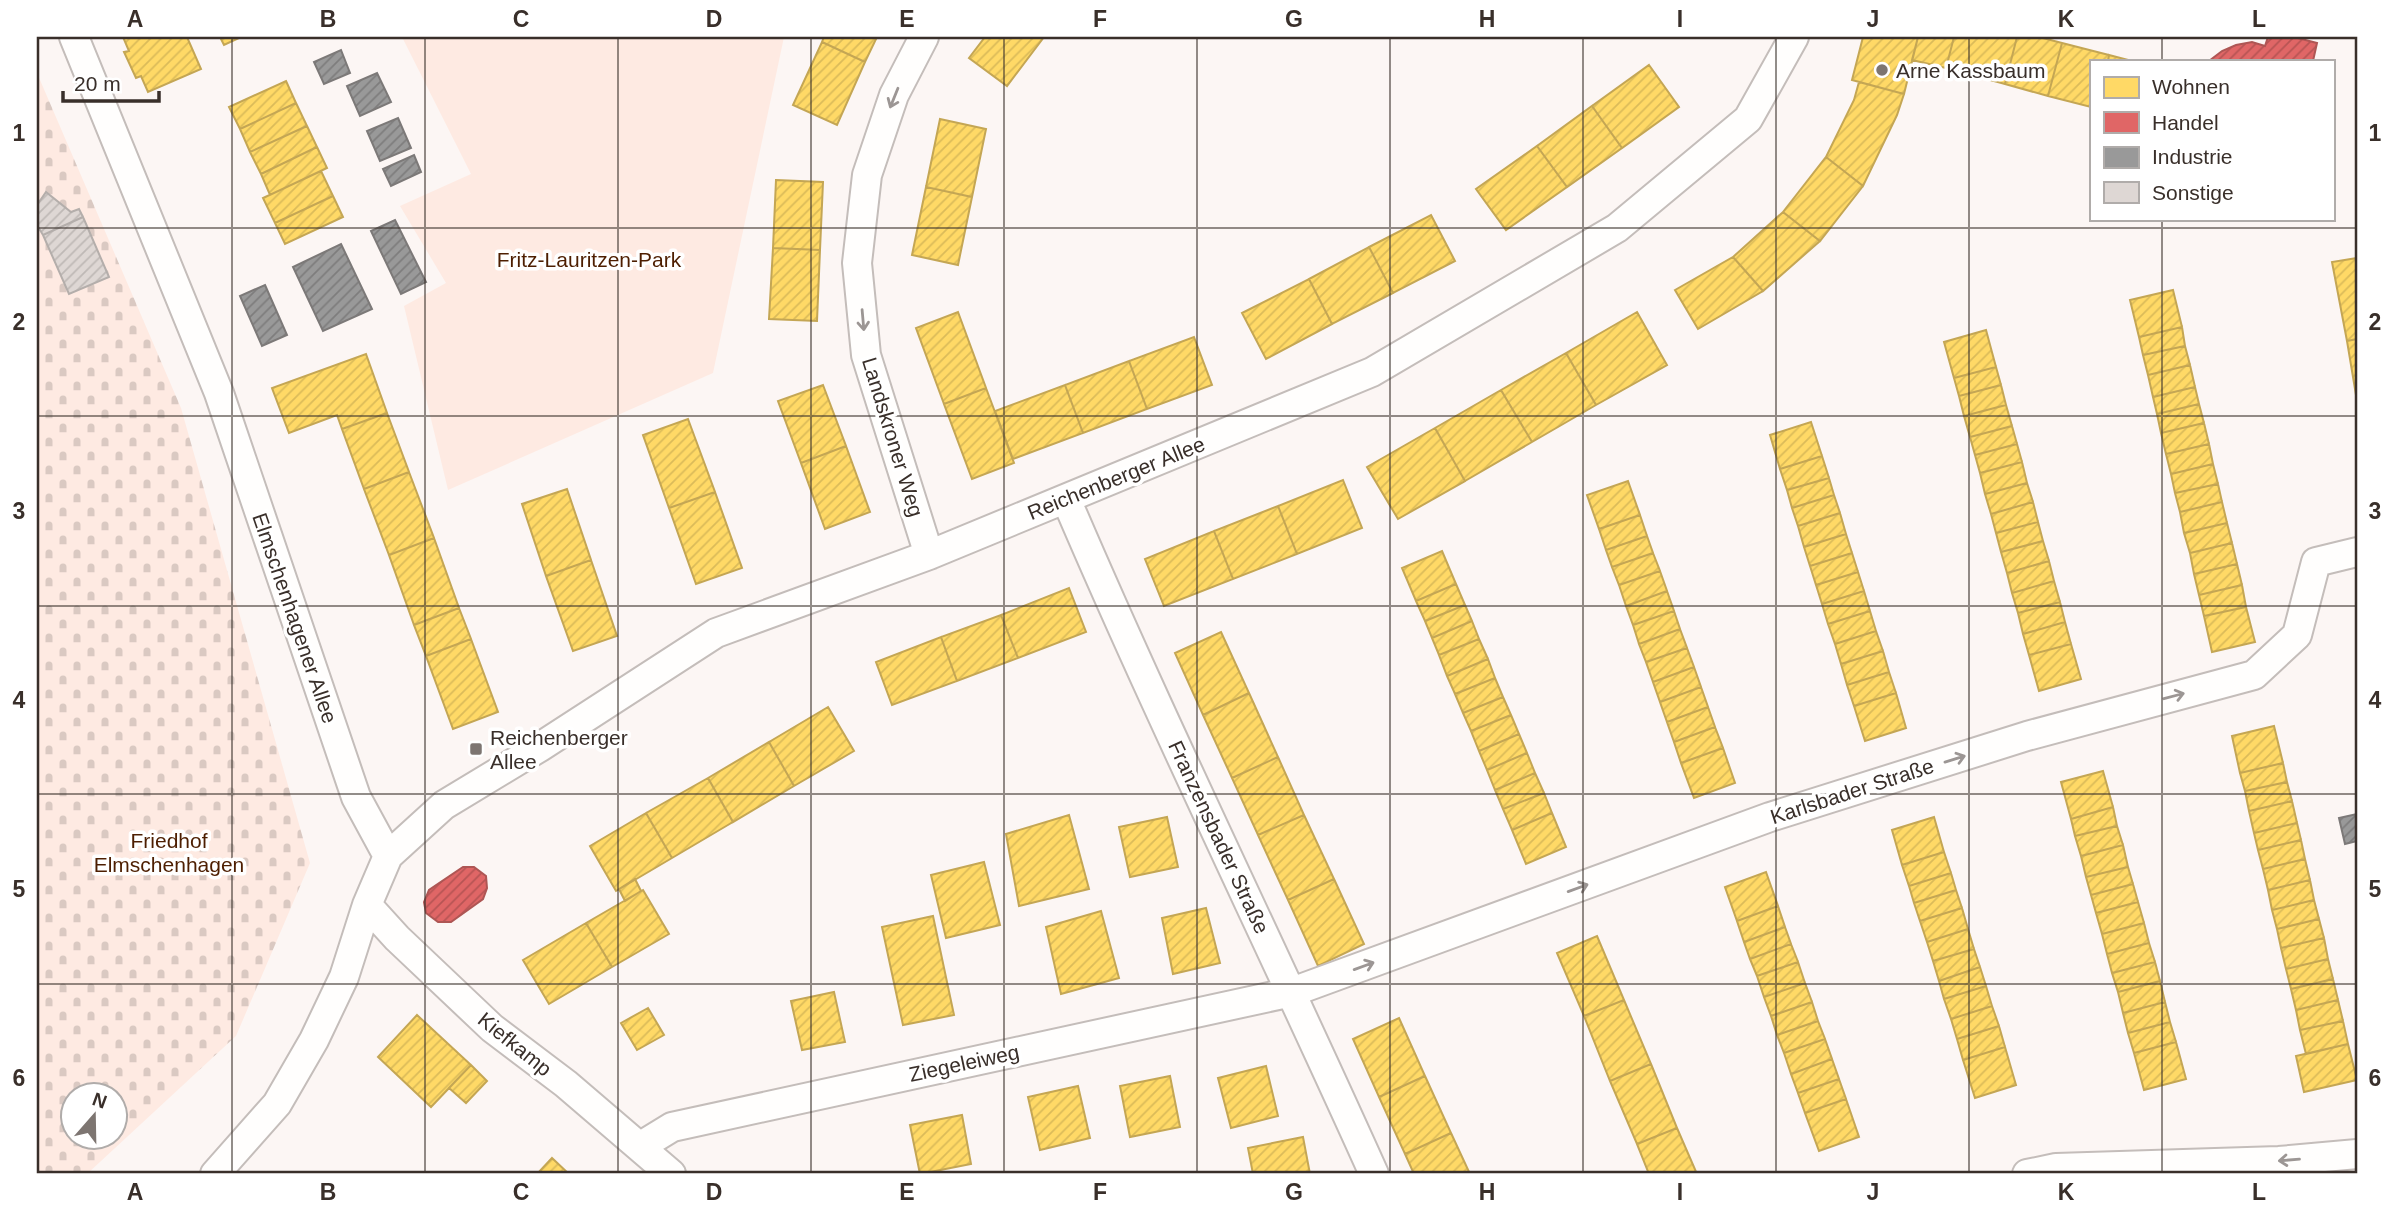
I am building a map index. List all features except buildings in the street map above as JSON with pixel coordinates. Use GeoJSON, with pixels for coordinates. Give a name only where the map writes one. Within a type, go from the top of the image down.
{"type":"FeatureCollection","features":[{"type":"Feature","properties":{"kind":"street","name":"Elmschenhagener Allee"},"geometry":{"type":"LineString","coordinates":[[74,37],[219,393],[356,797],[388,856]]}},
{"type":"Feature","properties":{"kind":"street","name":"Landskroner Weg"},"geometry":{"type":"LineString","coordinates":[[924,37],[894,95],[867,175],[858,264],[866,355],[929,555]]}},
{"type":"Feature","properties":{"kind":"street","name":"Reichenberger Allee"},"geometry":{"type":"LineString","coordinates":[[388,856],[444,805],[540,747],[716,633],[929,555],[1372,372],[1617,228],[1748,119],[1794,37]]}},
{"type":"Feature","properties":{"kind":"street","name":"Franzensbader Straße"},"geometry":{"type":"LineString","coordinates":[[1066,499],[1122,630],[1374,1174]]}},
{"type":"Feature","properties":{"kind":"street","name":"Karlsbader Straße"},"geometry":{"type":"LineString","coordinates":[[1292,992],[1770,817],[2027,736],[2255,675],[2297,635],[2316,562],[2357,552]]}},
{"type":"Feature","properties":{"kind":"street"},"geometry":{"type":"LineString","coordinates":[[215,1174],[277,1104],[314,1040],[344,977],[367,905],[388,856]]}},
{"type":"Feature","properties":{"kind":"street","name":"Kiefkamp"},"geometry":{"type":"LineString","coordinates":[[367,905],[397,938],[492,1028],[566,1084],[671,1174]]}},
{"type":"Feature","properties":{"kind":"street","name":"Ziegeleiweg"},"geometry":{"type":"LineString","coordinates":[[641,1146],[672,1127],[1292,992]]}},
{"type":"Feature","properties":{"kind":"street"},"geometry":{"type":"LineString","coordinates":[[2026,1174],[2056,1168],[2279,1161],[2357,1154]]}},
{"type":"Feature","properties":{"kind":"green space","name":"Fritz-Lauritzen-Park"},"geometry":{"type":"Polygon","coordinates":[[[402,37],[784,37],[713,373],[448,490],[404,306],[446,283],[400,206],[471,174],[402,37]]]}},
{"type":"Feature","properties":{"kind":"green space","name":"Friedhof Elmschenhagen"},"geometry":{"type":"Polygon","coordinates":[[[37,73],[181,408],[310,863],[236,1036],[130,1134],[130,1082],[60,1082],[60,1152],[111,1152],[87,1174],[37,1174],[37,73]]]}},
{"type":"Feature","properties":{"kind":"place","name":"Arne Kassbaum"},"geometry":{"type":"Point","coordinates":[1882,70]}},
{"type":"Feature","properties":{"kind":"place","name":"Reichenberger Allee"},"geometry":{"type":"Point","coordinates":[476,749]}}]}
